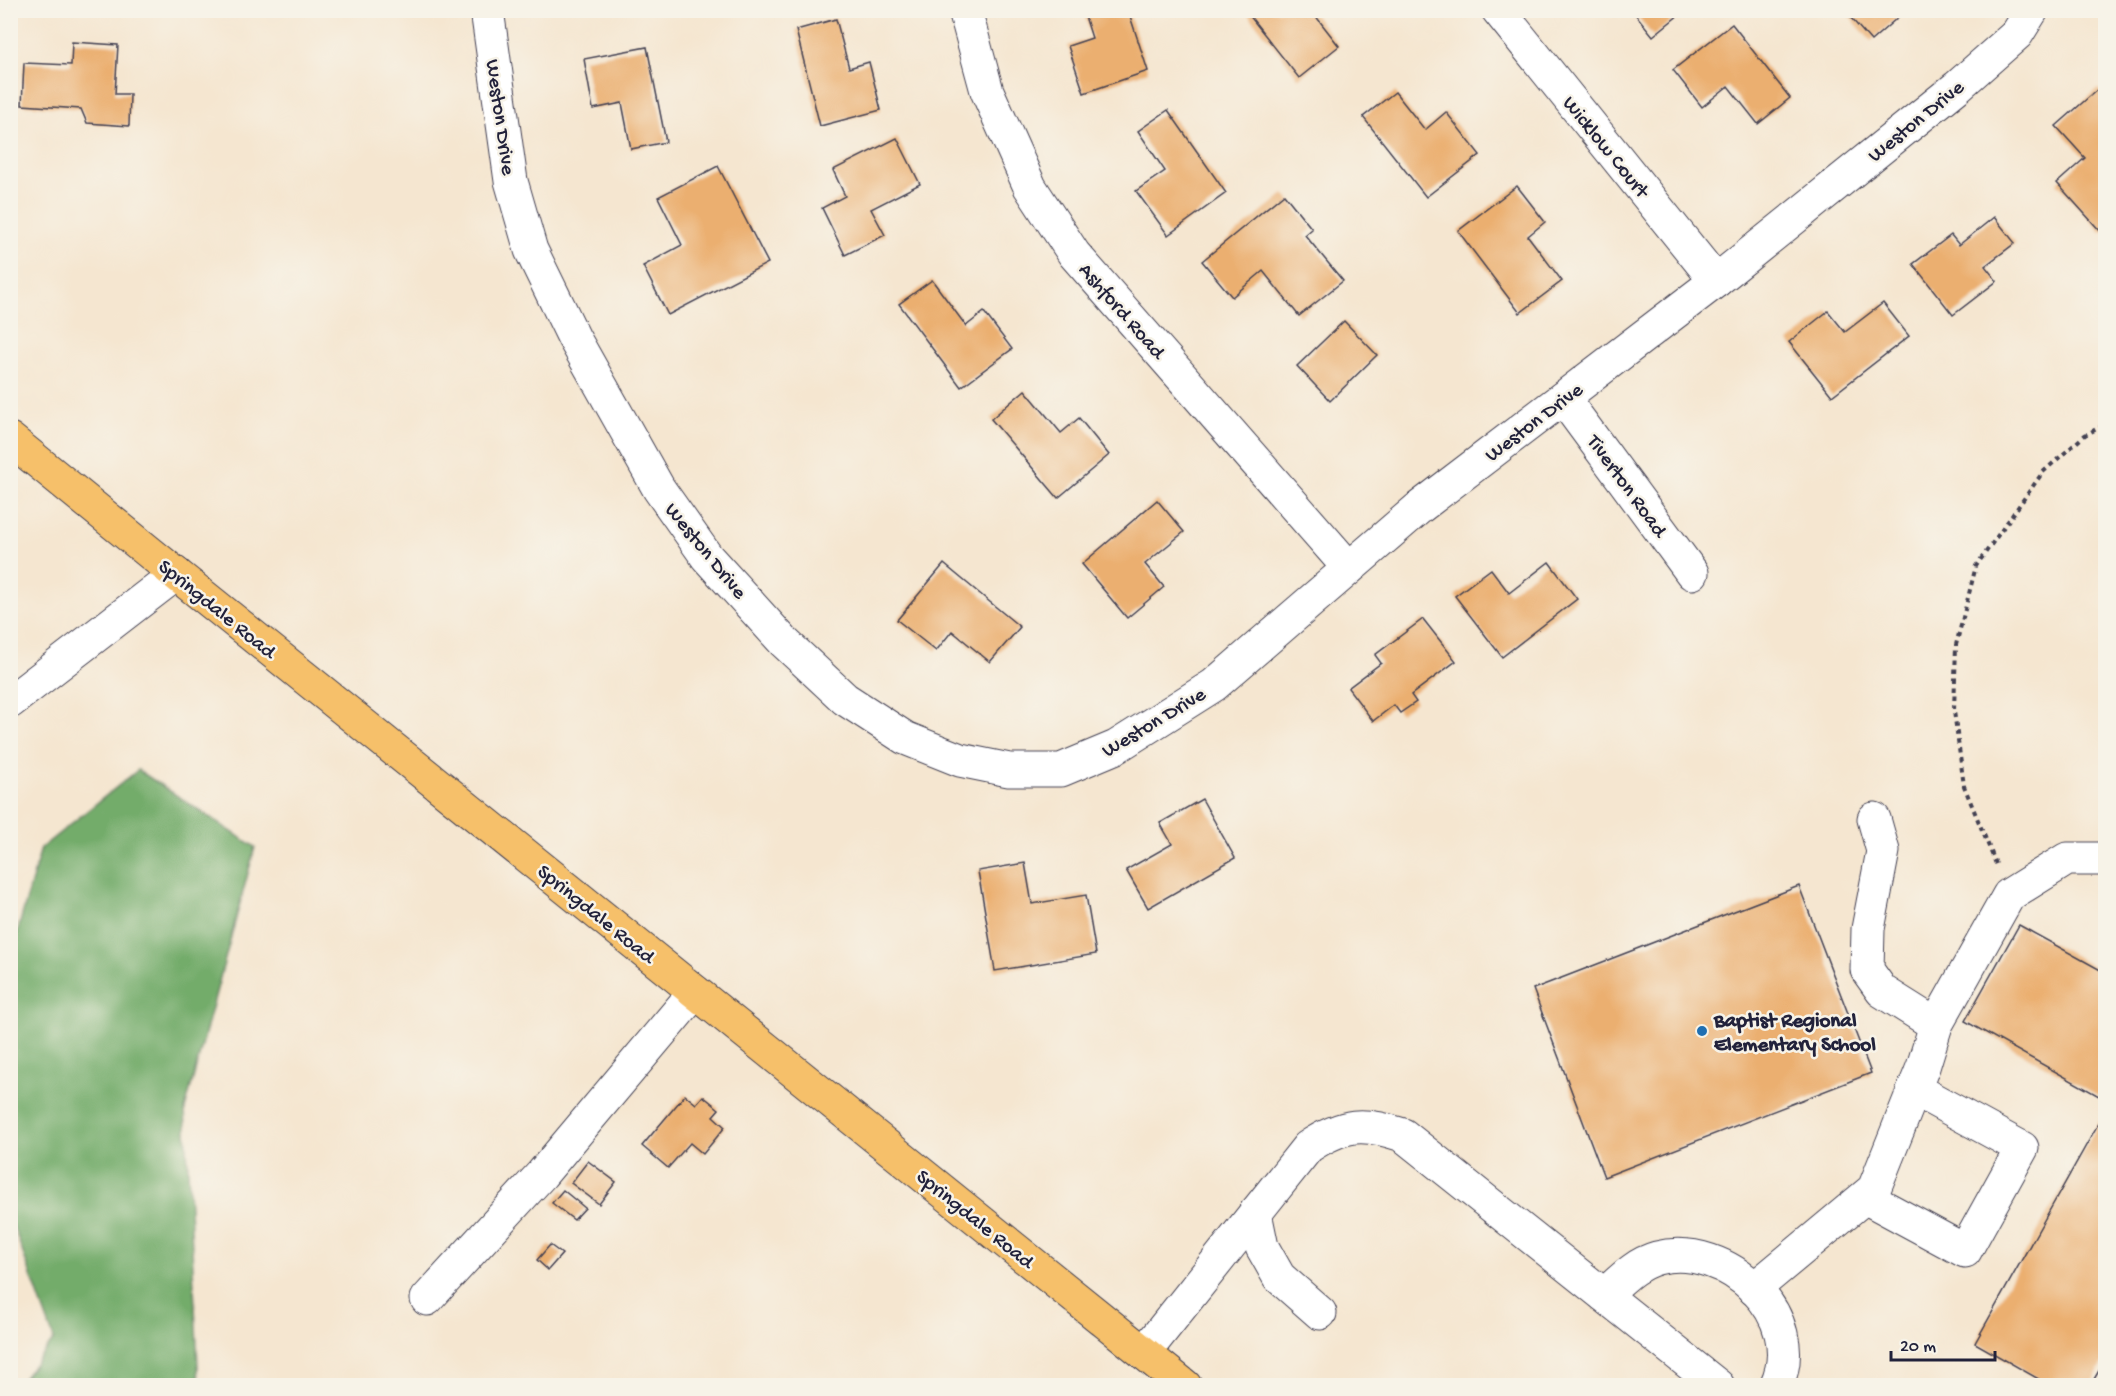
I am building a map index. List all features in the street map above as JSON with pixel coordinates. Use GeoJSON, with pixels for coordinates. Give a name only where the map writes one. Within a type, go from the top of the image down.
{"type":"FeatureCollection","features":[{"type":"Feature","properties":{"kind":"main road","name":"Springdale Road"},"geometry":{"type":"LineString","coordinates":[[10,439],[1185,1386]]}},
{"type":"Feature","properties":{"kind":"street","name":"Weston Drive"},"geometry":{"type":"LineString","coordinates":[[487,10],[511,181],[531,250],[574,338],[659,489],[707,557],[784,642],[845,699],[905,738],[960,760],[1009,770],[1061,770],[1116,747],[1214,685],[1420,507],[1716,281],[1957,87],[2017,34],[2032,10]]}},
{"type":"Feature","properties":{"kind":"street","name":"Ashford Road"},"geometry":{"type":"LineString","coordinates":[[965,10],[987,91],[1030,187],[1074,254],[1349,568]]}},
{"type":"Feature","properties":{"kind":"street","name":"Wicklow Court"},"geometry":{"type":"LineString","coordinates":[[1498,10],[1716,281]]}},
{"type":"Feature","properties":{"kind":"street","name":"Tiverton Road"},"geometry":{"type":"LineString","coordinates":[[1563,398],[1692,573]]}},
{"type":"Feature","properties":{"kind":"street"},"geometry":{"type":"LineString","coordinates":[[10,702],[176,574]]}},
{"type":"Feature","properties":{"kind":"street"},"geometry":{"type":"LineString","coordinates":[[1874,819],[1883,851],[1868,929],[1867,970],[1882,991],[1936,1025]]}},
{"type":"Feature","properties":{"kind":"street"},"geometry":{"type":"LineString","coordinates":[[1754,1288],[1874,1189],[1914,1089],[1936,1025],[2009,896],[2067,859],[2106,858]]}},
{"type":"Feature","properties":{"kind":"street"},"geometry":{"type":"LineString","coordinates":[[427,1299],[542,1174],[695,992]]}},
{"type":"Feature","properties":{"kind":"street"},"geometry":{"type":"LineString","coordinates":[[1865,1197],[1965,1251],[2022,1148],[1914,1089]]}},
{"type":"Feature","properties":{"kind":"street"},"geometry":{"type":"LineString","coordinates":[[1144,1353],[1308,1147],[1329,1133],[1354,1126],[1380,1127],[1403,1135],[1718,1386]]}},
{"type":"Feature","properties":{"kind":"street"},"geometry":{"type":"LineString","coordinates":[[1255,1214],[1262,1247],[1279,1277],[1320,1313]]}},
{"type":"Feature","properties":{"kind":"street"},"geometry":{"type":"LineString","coordinates":[[1604,1295],[1635,1267],[1656,1258],[1692,1257],[1734,1273],[1754,1288],[1774,1313],[1781,1329],[1784,1361],[1776,1386]]}},
{"type":"Feature","properties":{"kind":"path"},"geometry":{"type":"LineString","coordinates":[[2009,896],[1964,786],[1954,711],[1956,645],[1976,566],[1982,557],[2043,472],[2085,435],[2106,424]]}},
{"type":"Feature","properties":{"kind":"green space"},"geometry":{"type":"Polygon","coordinates":[[[138,770],[255,847],[185,1109],[199,1385],[18,1385],[54,1339],[11,1220],[11,954],[41,848],[138,770]]]}},
{"type":"Feature","properties":{"kind":"building"},"geometry":{"type":"Polygon","coordinates":[[[1083,10],[1128,10],[1148,71],[1084,93],[1068,46],[1092,38],[1083,10]]]}},
{"type":"Feature","properties":{"kind":"building"},"geometry":{"type":"Polygon","coordinates":[[[1245,10],[1311,10],[1339,46],[1299,78],[1245,10]]]}},
{"type":"Feature","properties":{"kind":"building"},"geometry":{"type":"Polygon","coordinates":[[[1632,10],[1685,10],[1653,36],[1632,10]]]}},
{"type":"Feature","properties":{"kind":"building"},"geometry":{"type":"Polygon","coordinates":[[[1844,10],[1906,10],[1871,41],[1844,10]]]}},
{"type":"Feature","properties":{"kind":"building"},"geometry":{"type":"Polygon","coordinates":[[[836,19],[849,68],[869,62],[881,110],[820,126],[796,30],[836,19]]]}},
{"type":"Feature","properties":{"kind":"building"},"geometry":{"type":"Polygon","coordinates":[[[1732,24],[1790,98],[1758,124],[1728,86],[1702,107],[1673,70],[1732,24]]]}},
{"type":"Feature","properties":{"kind":"building"},"geometry":{"type":"Polygon","coordinates":[[[72,42],[118,45],[115,94],[130,94],[129,126],[87,123],[81,109],[22,105],[24,63],[71,65],[72,42]]]}},
{"type":"Feature","properties":{"kind":"building"},"geometry":{"type":"Polygon","coordinates":[[[647,47],[666,142],[631,149],[622,103],[593,109],[584,59],[647,47]]]}},
{"type":"Feature","properties":{"kind":"building"},"geometry":{"type":"Polygon","coordinates":[[[2098,89],[2106,97],[2106,230],[2102,233],[2057,183],[2085,158],[2056,126],[2098,89]]]}},
{"type":"Feature","properties":{"kind":"building"},"geometry":{"type":"Polygon","coordinates":[[[1395,92],[1425,130],[1446,112],[1480,155],[1426,197],[1363,117],[1395,92]]]}},
{"type":"Feature","properties":{"kind":"building"},"geometry":{"type":"Polygon","coordinates":[[[1168,110],[1226,193],[1168,235],[1136,191],[1165,171],[1138,131],[1168,110]]]}},
{"type":"Feature","properties":{"kind":"building"},"geometry":{"type":"Polygon","coordinates":[[[897,138],[920,184],[871,209],[885,235],[845,255],[822,208],[845,196],[833,170],[897,138]]]}},
{"type":"Feature","properties":{"kind":"building"},"geometry":{"type":"Polygon","coordinates":[[[718,166],[768,263],[668,315],[643,266],[682,245],[658,197],[718,166]]]}},
{"type":"Feature","properties":{"kind":"building"},"geometry":{"type":"Polygon","coordinates":[[[1517,186],[1545,222],[1528,236],[1562,281],[1520,313],[1458,231],[1517,186]]]}},
{"type":"Feature","properties":{"kind":"building"},"geometry":{"type":"Polygon","coordinates":[[[1284,194],[1312,229],[1305,235],[1343,281],[1299,316],[1263,271],[1232,297],[1202,261],[1284,194]]]}},
{"type":"Feature","properties":{"kind":"building"},"geometry":{"type":"Polygon","coordinates":[[[1994,217],[2015,243],[1985,266],[1997,281],[1953,315],[1913,264],[1951,235],[1959,245],[1994,217]]]}},
{"type":"Feature","properties":{"kind":"building"},"geometry":{"type":"Polygon","coordinates":[[[932,280],[966,326],[984,312],[1012,349],[961,387],[899,304],[932,280]]]}},
{"type":"Feature","properties":{"kind":"building"},"geometry":{"type":"Polygon","coordinates":[[[1883,303],[1909,336],[1832,396],[1789,342],[1828,311],[1845,332],[1883,303]]]}},
{"type":"Feature","properties":{"kind":"building"},"geometry":{"type":"Polygon","coordinates":[[[1344,321],[1377,355],[1330,401],[1297,366],[1344,321]]]}},
{"type":"Feature","properties":{"kind":"building"},"geometry":{"type":"Polygon","coordinates":[[[1025,390],[1061,433],[1079,418],[1109,455],[1058,498],[991,419],[1025,390]]]}},
{"type":"Feature","properties":{"kind":"building"},"geometry":{"type":"Polygon","coordinates":[[[1157,500],[1184,532],[1145,564],[1164,587],[1127,618],[1082,564],[1157,500]]]}},
{"type":"Feature","properties":{"kind":"building"},"geometry":{"type":"Polygon","coordinates":[[[1549,562],[1577,599],[1502,657],[1455,596],[1491,569],[1509,593],[1549,562]]]}},
{"type":"Feature","properties":{"kind":"building"},"geometry":{"type":"Polygon","coordinates":[[[944,564],[1020,627],[990,662],[952,631],[936,651],[897,620],[944,564]]]}},
{"type":"Feature","properties":{"kind":"building"},"geometry":{"type":"Polygon","coordinates":[[[1423,619],[1456,661],[1411,695],[1416,702],[1400,713],[1394,705],[1373,721],[1348,688],[1381,663],[1375,655],[1423,619]]]}},
{"type":"Feature","properties":{"kind":"building"},"geometry":{"type":"Polygon","coordinates":[[[1202,799],[1235,858],[1148,908],[1126,870],[1172,844],[1160,823],[1202,799]]]}},
{"type":"Feature","properties":{"kind":"building"},"geometry":{"type":"Polygon","coordinates":[[[1025,863],[1032,904],[1086,895],[1096,954],[995,971],[978,871],[1025,863]]]}},
{"type":"Feature","properties":{"kind":"building","name":"Baptist Regional Elementary School"},"geometry":{"type":"Polygon","coordinates":[[[1799,886],[1871,1073],[1604,1177],[1533,989],[1799,886]]]}},
{"type":"Feature","properties":{"kind":"building"},"geometry":{"type":"Polygon","coordinates":[[[2019,925],[2106,973],[2106,1100],[1965,1021],[2019,925]]]}},
{"type":"Feature","properties":{"kind":"building"},"geometry":{"type":"Polygon","coordinates":[[[685,1095],[696,1104],[703,1096],[719,1109],[713,1116],[725,1127],[703,1154],[690,1143],[668,1168],[642,1146],[685,1095]]]}},
{"type":"Feature","properties":{"kind":"building"},"geometry":{"type":"Polygon","coordinates":[[[2106,1110],[2106,1359],[2090,1386],[2051,1386],[1975,1343],[2106,1110]]]}},
{"type":"Feature","properties":{"kind":"building"},"geometry":{"type":"Polygon","coordinates":[[[588,1161],[616,1182],[599,1204],[571,1183],[588,1161]]]}},
{"type":"Feature","properties":{"kind":"building"},"geometry":{"type":"Polygon","coordinates":[[[563,1190],[585,1208],[574,1220],[552,1203],[563,1190]]]}},
{"type":"Feature","properties":{"kind":"building"},"geometry":{"type":"Polygon","coordinates":[[[550,1245],[562,1254],[548,1270],[537,1260],[550,1245]]]}},
{"type":"Feature","properties":{"kind":"place","name":"Baptist Regional Elementary School"},"geometry":{"type":"Point","coordinates":[1702,1031]}}]}
